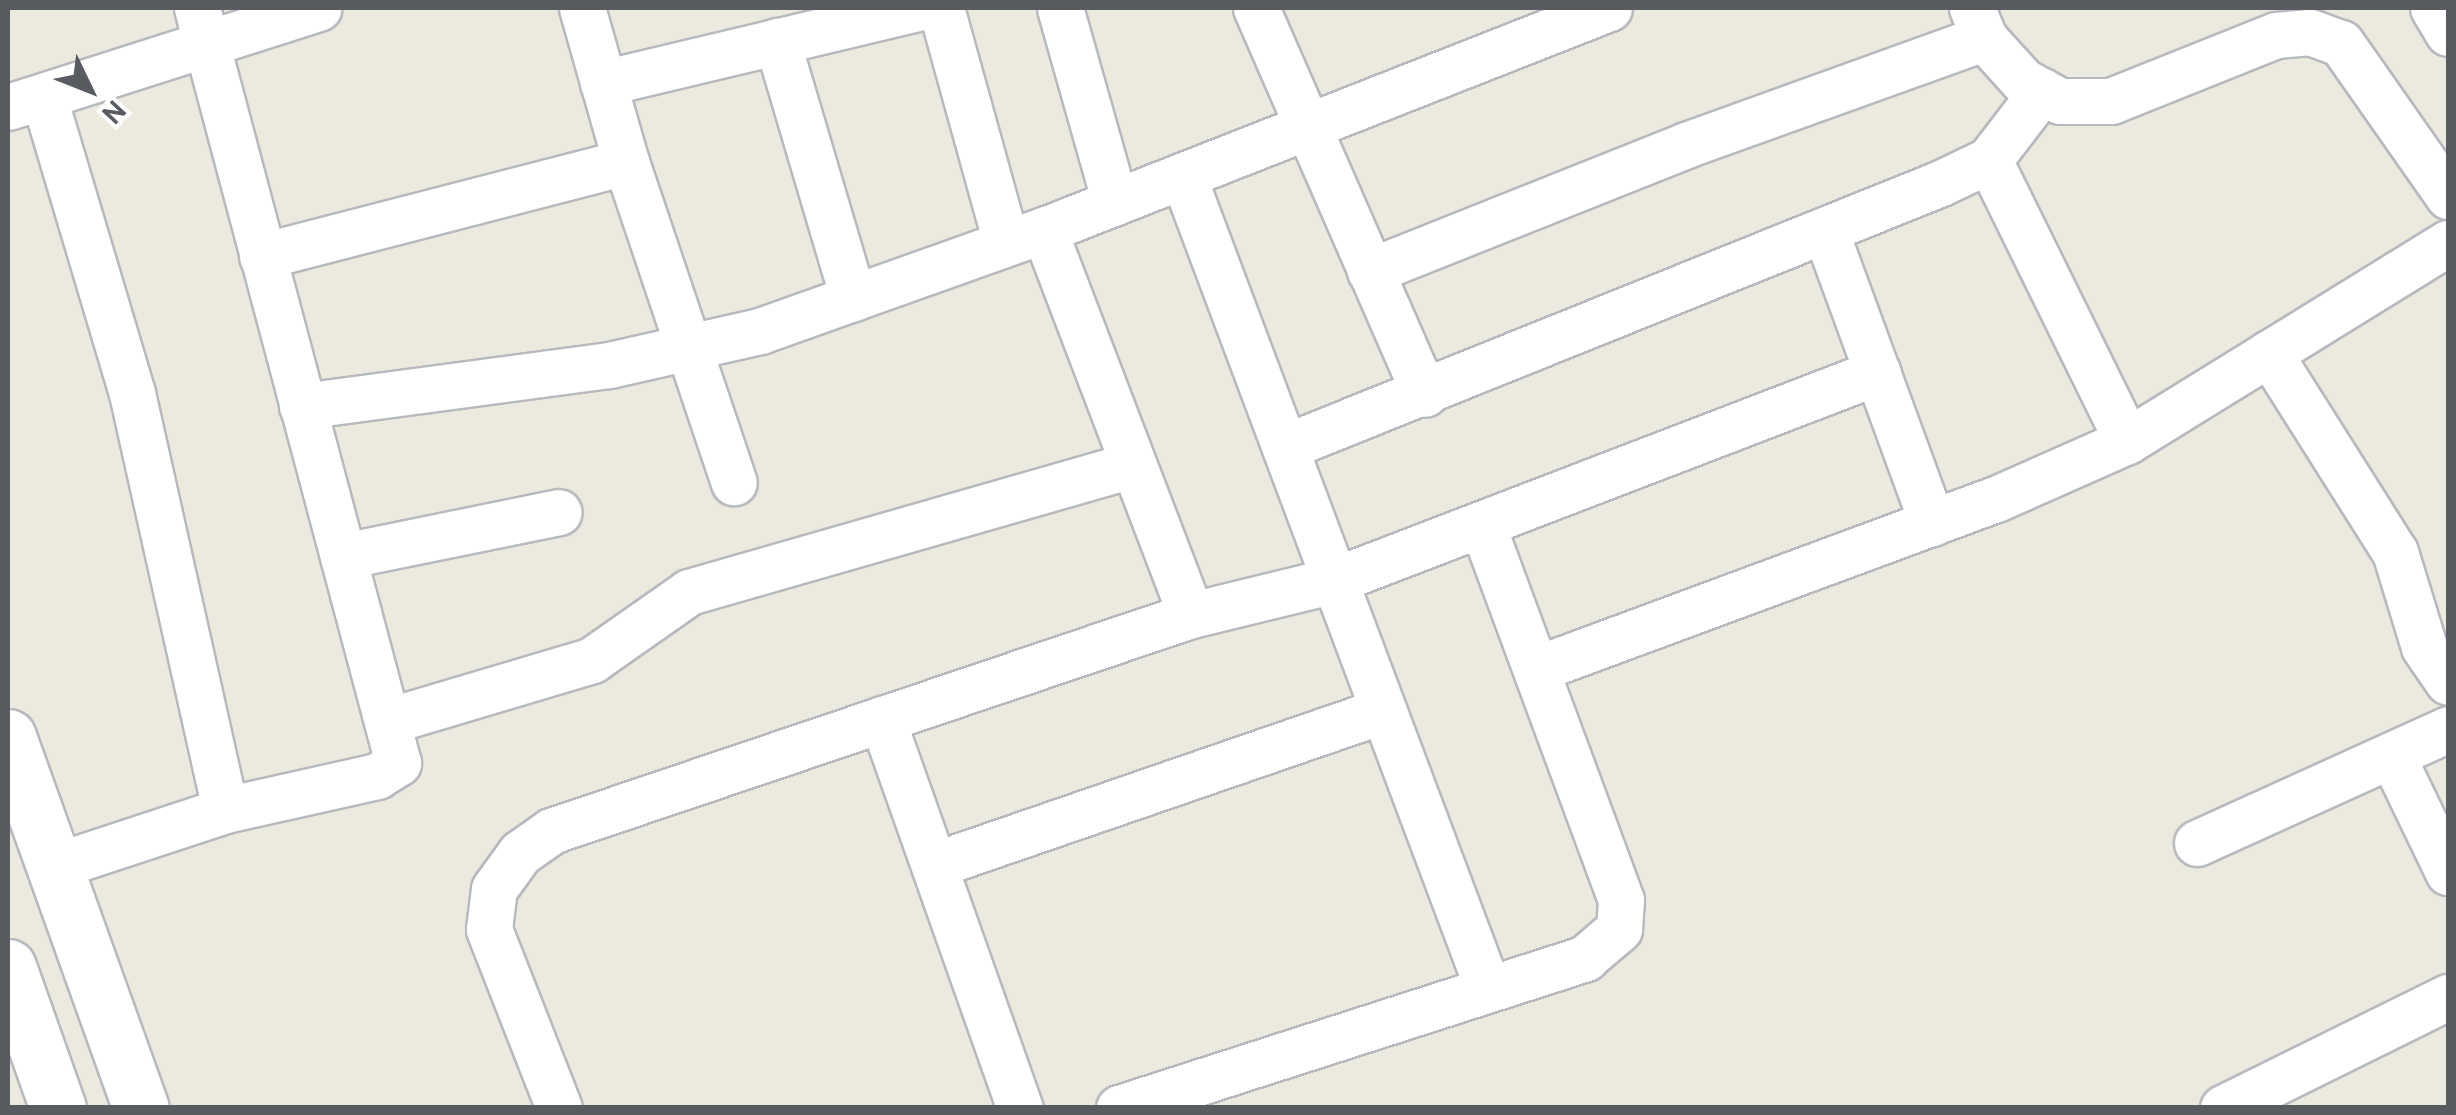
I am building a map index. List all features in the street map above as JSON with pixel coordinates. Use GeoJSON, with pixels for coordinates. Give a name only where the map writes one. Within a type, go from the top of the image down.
{"type":"FeatureCollection","features":[{"type":"Feature","properties":{"kind":"main road"},"geometry":{"type":"LineString","coordinates":[[8,737],[141,1108]]}},
{"type":"Feature","properties":{"kind":"main road"},"geometry":{"type":"LineString","coordinates":[[8,967],[58,1108]]}},
{"type":"Feature","properties":{"kind":"main road"},"geometry":{"type":"LineString","coordinates":[[34,1041],[106,1010]]}},
{"type":"Feature","properties":{"kind":"street"},"geometry":{"type":"LineString","coordinates":[[225,810],[132,393],[26,102],[202,26],[320,8]]}},
{"type":"Feature","properties":{"kind":"street"},"geometry":{"type":"LineString","coordinates":[[582,8],[626,162],[734,482]]}},
{"type":"Feature","properties":{"kind":"street"},"geometry":{"type":"LineString","coordinates":[[603,83],[917,8]]}},
{"type":"Feature","properties":{"kind":"street"},"geometry":{"type":"LineString","coordinates":[[941,8],[1025,237],[1132,465],[1191,615]]}},
{"type":"Feature","properties":{"kind":"street"},"geometry":{"type":"LineString","coordinates":[[1060,8],[1116,202]]}},
{"type":"Feature","properties":{"kind":"street"},"geometry":{"type":"LineString","coordinates":[[1256,8],[1425,394]]}},
{"type":"Feature","properties":{"kind":"street"},"geometry":{"type":"LineString","coordinates":[[302,406],[690,350],[1025,237],[1609,8]]}},
{"type":"Feature","properties":{"kind":"street"},"geometry":{"type":"LineString","coordinates":[[2434,8],[2448,33]]}},
{"type":"Feature","properties":{"kind":"street"},"geometry":{"type":"LineString","coordinates":[[1370,271],[1978,23],[2042,92],[2060,101],[2111,100],[2276,34],[2323,20],[2368,74],[2448,196]]}},
{"type":"Feature","properties":{"kind":"street"},"geometry":{"type":"LineString","coordinates":[[55,866],[225,810],[390,772],[398,754],[202,26]]}},
{"type":"Feature","properties":{"kind":"street"},"geometry":{"type":"LineString","coordinates":[[777,41],[852,298]]}},
{"type":"Feature","properties":{"kind":"street"},"geometry":{"type":"LineString","coordinates":[[1285,447],[1425,394],[1989,160],[2042,92]]}},
{"type":"Feature","properties":{"kind":"street"},"geometry":{"type":"LineString","coordinates":[[1989,160],[2127,441]]}},
{"type":"Feature","properties":{"kind":"street"},"geometry":{"type":"LineString","coordinates":[[262,256],[626,162]]}},
{"type":"Feature","properties":{"kind":"street"},"geometry":{"type":"LineString","coordinates":[[1183,176],[1488,990]]}},
{"type":"Feature","properties":{"kind":"street"},"geometry":{"type":"LineString","coordinates":[[1825,230],[1932,523]]}},
{"type":"Feature","properties":{"kind":"street"},"geometry":{"type":"LineString","coordinates":[[1536,669],[1932,523],[2127,441],[2448,243]]}},
{"type":"Feature","properties":{"kind":"street"},"geometry":{"type":"LineString","coordinates":[[2270,353],[2394,552],[2424,647],[2448,682]]}},
{"type":"Feature","properties":{"kind":"street"},"geometry":{"type":"LineString","coordinates":[[559,1108],[489,930],[494,889],[520,853],[551,831],[1191,615],[1335,580],[1877,372]]}},
{"type":"Feature","properties":{"kind":"street"},"geometry":{"type":"LineString","coordinates":[[388,722],[592,660],[689,592],[1132,465]]}},
{"type":"Feature","properties":{"kind":"street"},"geometry":{"type":"LineString","coordinates":[[343,556],[559,512]]}},
{"type":"Feature","properties":{"kind":"street"},"geometry":{"type":"LineString","coordinates":[[1119,1108],[1585,958],[1619,929],[1620,900],[1482,525]]}},
{"type":"Feature","properties":{"kind":"street"},"geometry":{"type":"LineString","coordinates":[[934,866],[1384,710]]}},
{"type":"Feature","properties":{"kind":"street"},"geometry":{"type":"LineString","coordinates":[[882,719],[1020,1108]]}},
{"type":"Feature","properties":{"kind":"street"},"geometry":{"type":"LineString","coordinates":[[2197,843],[2393,758],[2448,729]]}},
{"type":"Feature","properties":{"kind":"street"},"geometry":{"type":"LineString","coordinates":[[2393,758],[2448,872]]}},
{"type":"Feature","properties":{"kind":"street"},"geometry":{"type":"LineString","coordinates":[[2223,1108],[2448,997]]}}]}
